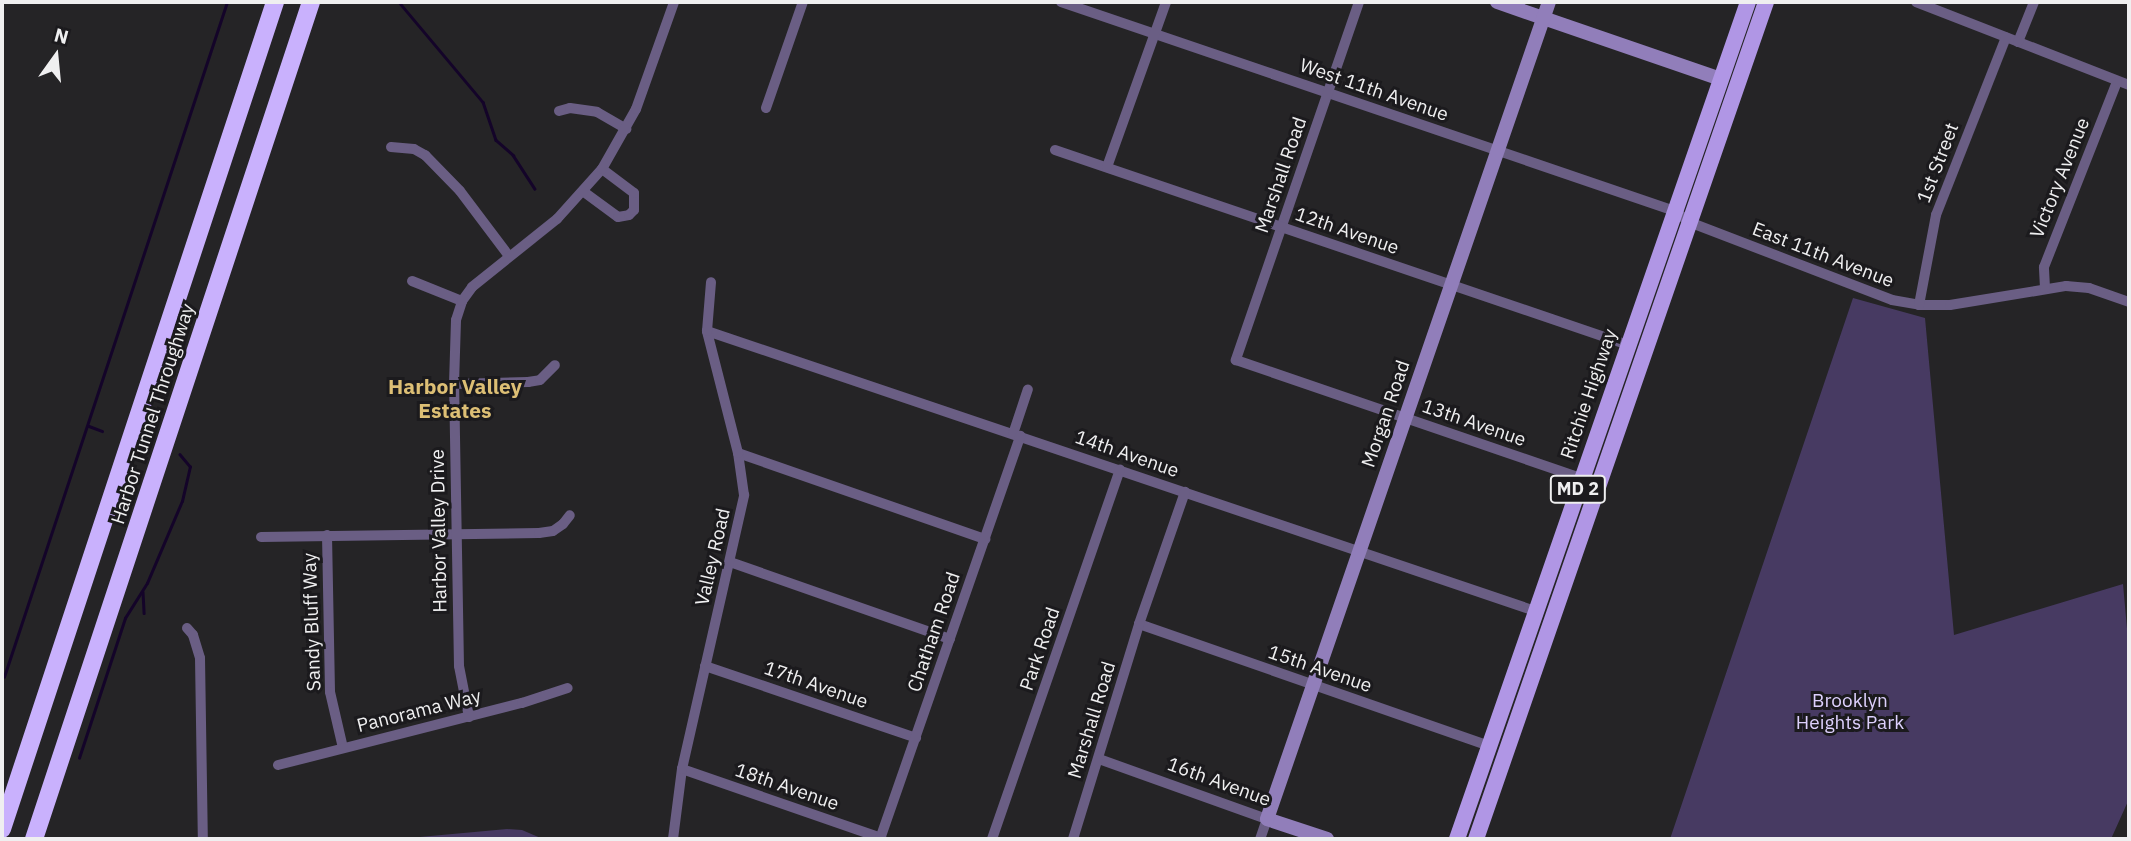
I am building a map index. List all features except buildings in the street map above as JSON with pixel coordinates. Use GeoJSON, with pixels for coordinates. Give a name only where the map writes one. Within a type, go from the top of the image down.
{"type":"FeatureCollection","features":[{"type":"Feature","properties":{"kind":"highway","name":"Harbor Tunnel Throughway"},"geometry":{"type":"LineString","coordinates":[[2,828],[275,2]]}},
{"type":"Feature","properties":{"kind":"highway","name":"Harbor Tunnel Throughway"},"geometry":{"type":"LineString","coordinates":[[34,839],[311,2]]}},
{"type":"Feature","properties":{"kind":"main road","name":"Ritchie Highway"},"geometry":{"type":"LineString","coordinates":[[1457,839],[1748,2]]}},
{"type":"Feature","properties":{"kind":"main road","name":"Ritchie Highway"},"geometry":{"type":"LineString","coordinates":[[1476,839],[1766,2]]}},
{"type":"Feature","properties":{"kind":"street","name":"Harbor Valley Drive"},"geometry":{"type":"LineString","coordinates":[[469,717],[459,666],[454,384],[455,330],[463,301],[472,287],[557,219],[602,169],[626,129],[645,85],[674,2]]}},
{"type":"Feature","properties":{"kind":"street"},"geometry":{"type":"LineString","coordinates":[[766,108],[803,2]]}},
{"type":"Feature","properties":{"kind":"street","name":"West 11th Avenue"},"geometry":{"type":"LineString","coordinates":[[1061,2],[1675,211]]}},
{"type":"Feature","properties":{"kind":"street"},"geometry":{"type":"LineString","coordinates":[[1107,167],[1166,2]]}},
{"type":"Feature","properties":{"kind":"street","name":"Marshall Road"},"geometry":{"type":"LineString","coordinates":[[1236,360],[1359,2]]}},
{"type":"Feature","properties":{"kind":"street"},"geometry":{"type":"LineString","coordinates":[[1497,2],[1721,79]]}},
{"type":"Feature","properties":{"kind":"street","name":"Morgan Road"},"geometry":{"type":"LineString","coordinates":[[1260,839],[1549,2]]}},
{"type":"Feature","properties":{"kind":"street"},"geometry":{"type":"LineString","coordinates":[[1916,2],[2129,85]]}},
{"type":"Feature","properties":{"kind":"street"},"geometry":{"type":"LineString","coordinates":[[2018,42],[2034,2]]}},
{"type":"Feature","properties":{"kind":"street","name":"1st Street"},"geometry":{"type":"LineString","coordinates":[[1919,305],[1936,215],[2006,37]]}},
{"type":"Feature","properties":{"kind":"street","name":"Victory Avenue"},"geometry":{"type":"LineString","coordinates":[[2045,288],[2044,267],[2117,82]]}},
{"type":"Feature","properties":{"kind":"street"},"geometry":{"type":"LineString","coordinates":[[559,111],[570,108],[597,112],[626,129]]}},
{"type":"Feature","properties":{"kind":"street"},"geometry":{"type":"LineString","coordinates":[[391,147],[414,149],[425,155],[460,191],[509,256]]}},
{"type":"Feature","properties":{"kind":"street","name":"12th Avenue"},"geometry":{"type":"LineString","coordinates":[[1055,149],[1628,345]]}},
{"type":"Feature","properties":{"kind":"street"},"geometry":{"type":"LineString","coordinates":[[584,192],[618,217],[634,211],[634,193],[602,169]]}},
{"type":"Feature","properties":{"kind":"street","name":"East 11th Avenue"},"geometry":{"type":"LineString","coordinates":[[1675,211],[1689,222],[1872,295],[1919,305],[1976,302],[2045,288],[2079,286],[2129,302]]}},
{"type":"Feature","properties":{"kind":"street"},"geometry":{"type":"LineString","coordinates":[[412,281],[463,301]]}},
{"type":"Feature","properties":{"kind":"street","name":"Valley Road"},"geometry":{"type":"LineString","coordinates":[[673,839],[682,769],[744,495],[738,453],[707,331],[711,282]]}},
{"type":"Feature","properties":{"kind":"street","name":"14th Avenue"},"geometry":{"type":"LineString","coordinates":[[707,331],[1535,611]]}},
{"type":"Feature","properties":{"kind":"street","name":"13th Avenue"},"geometry":{"type":"LineString","coordinates":[[1236,360],[1581,478]]}},
{"type":"Feature","properties":{"kind":"street"},"geometry":{"type":"LineString","coordinates":[[454,384],[540,380],[555,365]]}},
{"type":"Feature","properties":{"kind":"street","name":"Chatham Road"},"geometry":{"type":"LineString","coordinates":[[881,839],[985,539],[1028,389]]}},
{"type":"Feature","properties":{"kind":"street"},"geometry":{"type":"LineString","coordinates":[[738,453],[985,539]]}},
{"type":"Feature","properties":{"kind":"street","name":"Park Road"},"geometry":{"type":"LineString","coordinates":[[992,839],[1120,470]]}},
{"type":"Feature","properties":{"kind":"street","name":"Marshall Road"},"geometry":{"type":"LineString","coordinates":[[1073,839],[1139,624],[1185,492]]}},
{"type":"Feature","properties":{"kind":"street"},"geometry":{"type":"LineString","coordinates":[[261,537],[457,532],[539,533],[553,531],[570,515]]}},
{"type":"Feature","properties":{"kind":"street","name":"Sandy Bluff Way"},"geometry":{"type":"LineString","coordinates":[[327,535],[330,692],[343,748]]}},
{"type":"Feature","properties":{"kind":"street"},"geometry":{"type":"LineString","coordinates":[[730,562],[950,639]]}},
{"type":"Feature","properties":{"kind":"street","name":"15th Avenue"},"geometry":{"type":"LineString","coordinates":[[1139,624],[1489,746]]}},
{"type":"Feature","properties":{"kind":"street"},"geometry":{"type":"LineString","coordinates":[[187,628],[193,635],[200,658],[202,839]]}},
{"type":"Feature","properties":{"kind":"street","name":"17th Avenue"},"geometry":{"type":"LineString","coordinates":[[705,666],[916,738]]}},
{"type":"Feature","properties":{"kind":"street","name":"Panorama Way"},"geometry":{"type":"LineString","coordinates":[[278,765],[469,717],[568,688]]}},
{"type":"Feature","properties":{"kind":"street","name":"16th Avenue"},"geometry":{"type":"LineString","coordinates":[[1099,759],[1327,839]]}},
{"type":"Feature","properties":{"kind":"street","name":"18th Avenue"},"geometry":{"type":"LineString","coordinates":[[682,769],[881,839]]}},
{"type":"Feature","properties":{"kind":"green space","name":"Brooklyn Heights Park"},"geometry":{"type":"Polygon","coordinates":[[[1853,298],[1925,318],[1954,635],[2123,584],[2129,651],[2129,799],[2111,839],[1670,839],[1853,298]]]}},
{"type":"Feature","properties":{"kind":"green space"},"geometry":{"type":"Polygon","coordinates":[[[522,830],[543,839],[398,839],[522,830]]]}},
{"type":"Feature","properties":{"kind":"waterway"},"geometry":{"type":"LineString","coordinates":[[4,677],[227,2]]}},
{"type":"Feature","properties":{"kind":"waterway"},"geometry":{"type":"LineString","coordinates":[[399,2],[483,102],[496,140],[513,155],[535,189]]}},
{"type":"Feature","properties":{"kind":"waterway"},"geometry":{"type":"LineString","coordinates":[[89,426],[102,431]]}},
{"type":"Feature","properties":{"kind":"waterway"},"geometry":{"type":"LineString","coordinates":[[79,758],[125,618],[147,583],[182,501],[190,467],[180,455]]}},
{"type":"Feature","properties":{"kind":"waterway"},"geometry":{"type":"LineString","coordinates":[[143,592],[144,613]]}},
{"type":"Feature","properties":{"kind":"district","name":"Harbor Valley Estates"},"geometry":{"type":"Point","coordinates":[455,398]}}]}
